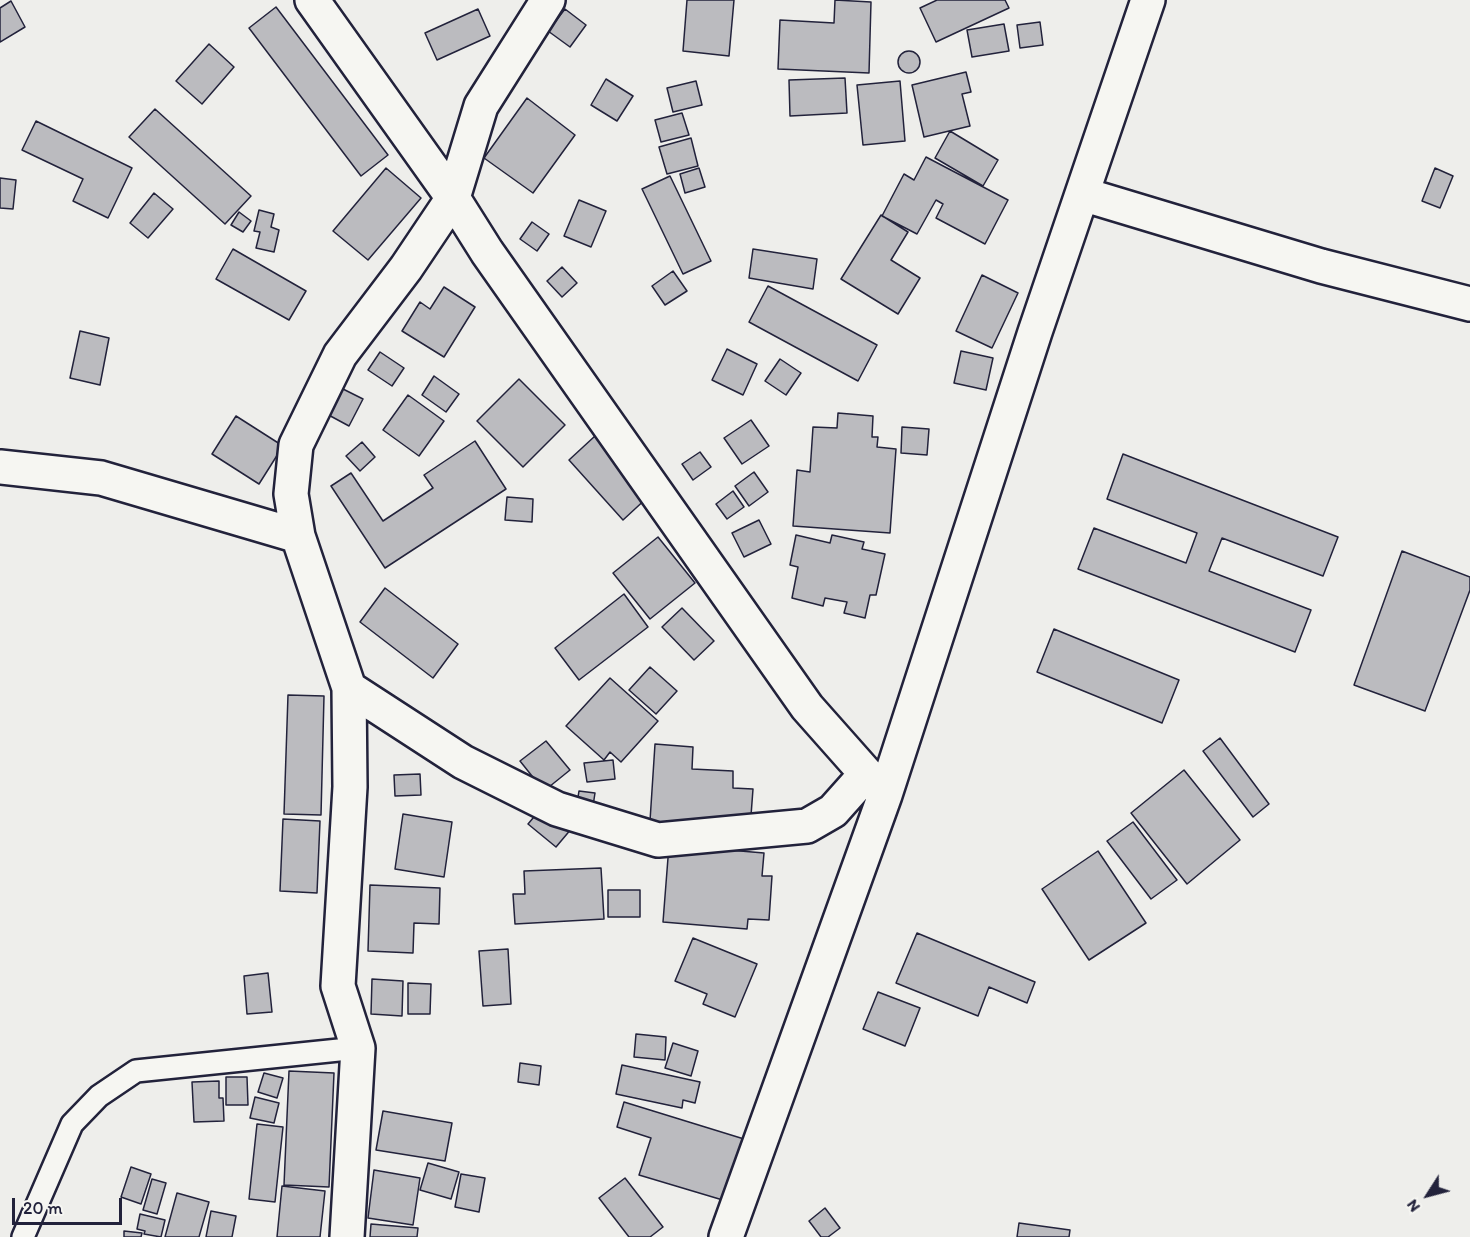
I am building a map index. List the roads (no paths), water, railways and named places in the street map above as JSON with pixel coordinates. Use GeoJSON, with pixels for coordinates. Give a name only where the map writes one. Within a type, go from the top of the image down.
{"type":"FeatureCollection","features":[{"type":"Feature","properties":{"kind":"street"},"geometry":{"type":"LineString","coordinates":[[312,0],[453,198],[494,261],[807,707],[876,785]]}},
{"type":"Feature","properties":{"kind":"street"},"geometry":{"type":"LineString","coordinates":[[347,1237],[358,1048],[338,986],[350,787],[349,688],[298,536],[291,494],[296,445],[339,355],[406,268],[453,198],[481,106],[548,0]]}},
{"type":"Feature","properties":{"kind":"street"},"geometry":{"type":"LineString","coordinates":[[726,1237],[876,785],[1082,194],[1142,3]]}},
{"type":"Feature","properties":{"kind":"street"},"geometry":{"type":"LineString","coordinates":[[1082,194],[1321,266],[1470,304]]}},
{"type":"Feature","properties":{"kind":"street"},"geometry":{"type":"LineString","coordinates":[[0,467],[101,478],[298,536]]}},
{"type":"Feature","properties":{"kind":"street"},"geometry":{"type":"LineString","coordinates":[[349,688],[463,762],[556,809],[658,840],[807,826],[876,785]]}},
{"type":"Feature","properties":{"kind":"lane"},"geometry":{"type":"LineString","coordinates":[[23,1237],[72,1124],[99,1096],[136,1071],[358,1048]]}}]}
